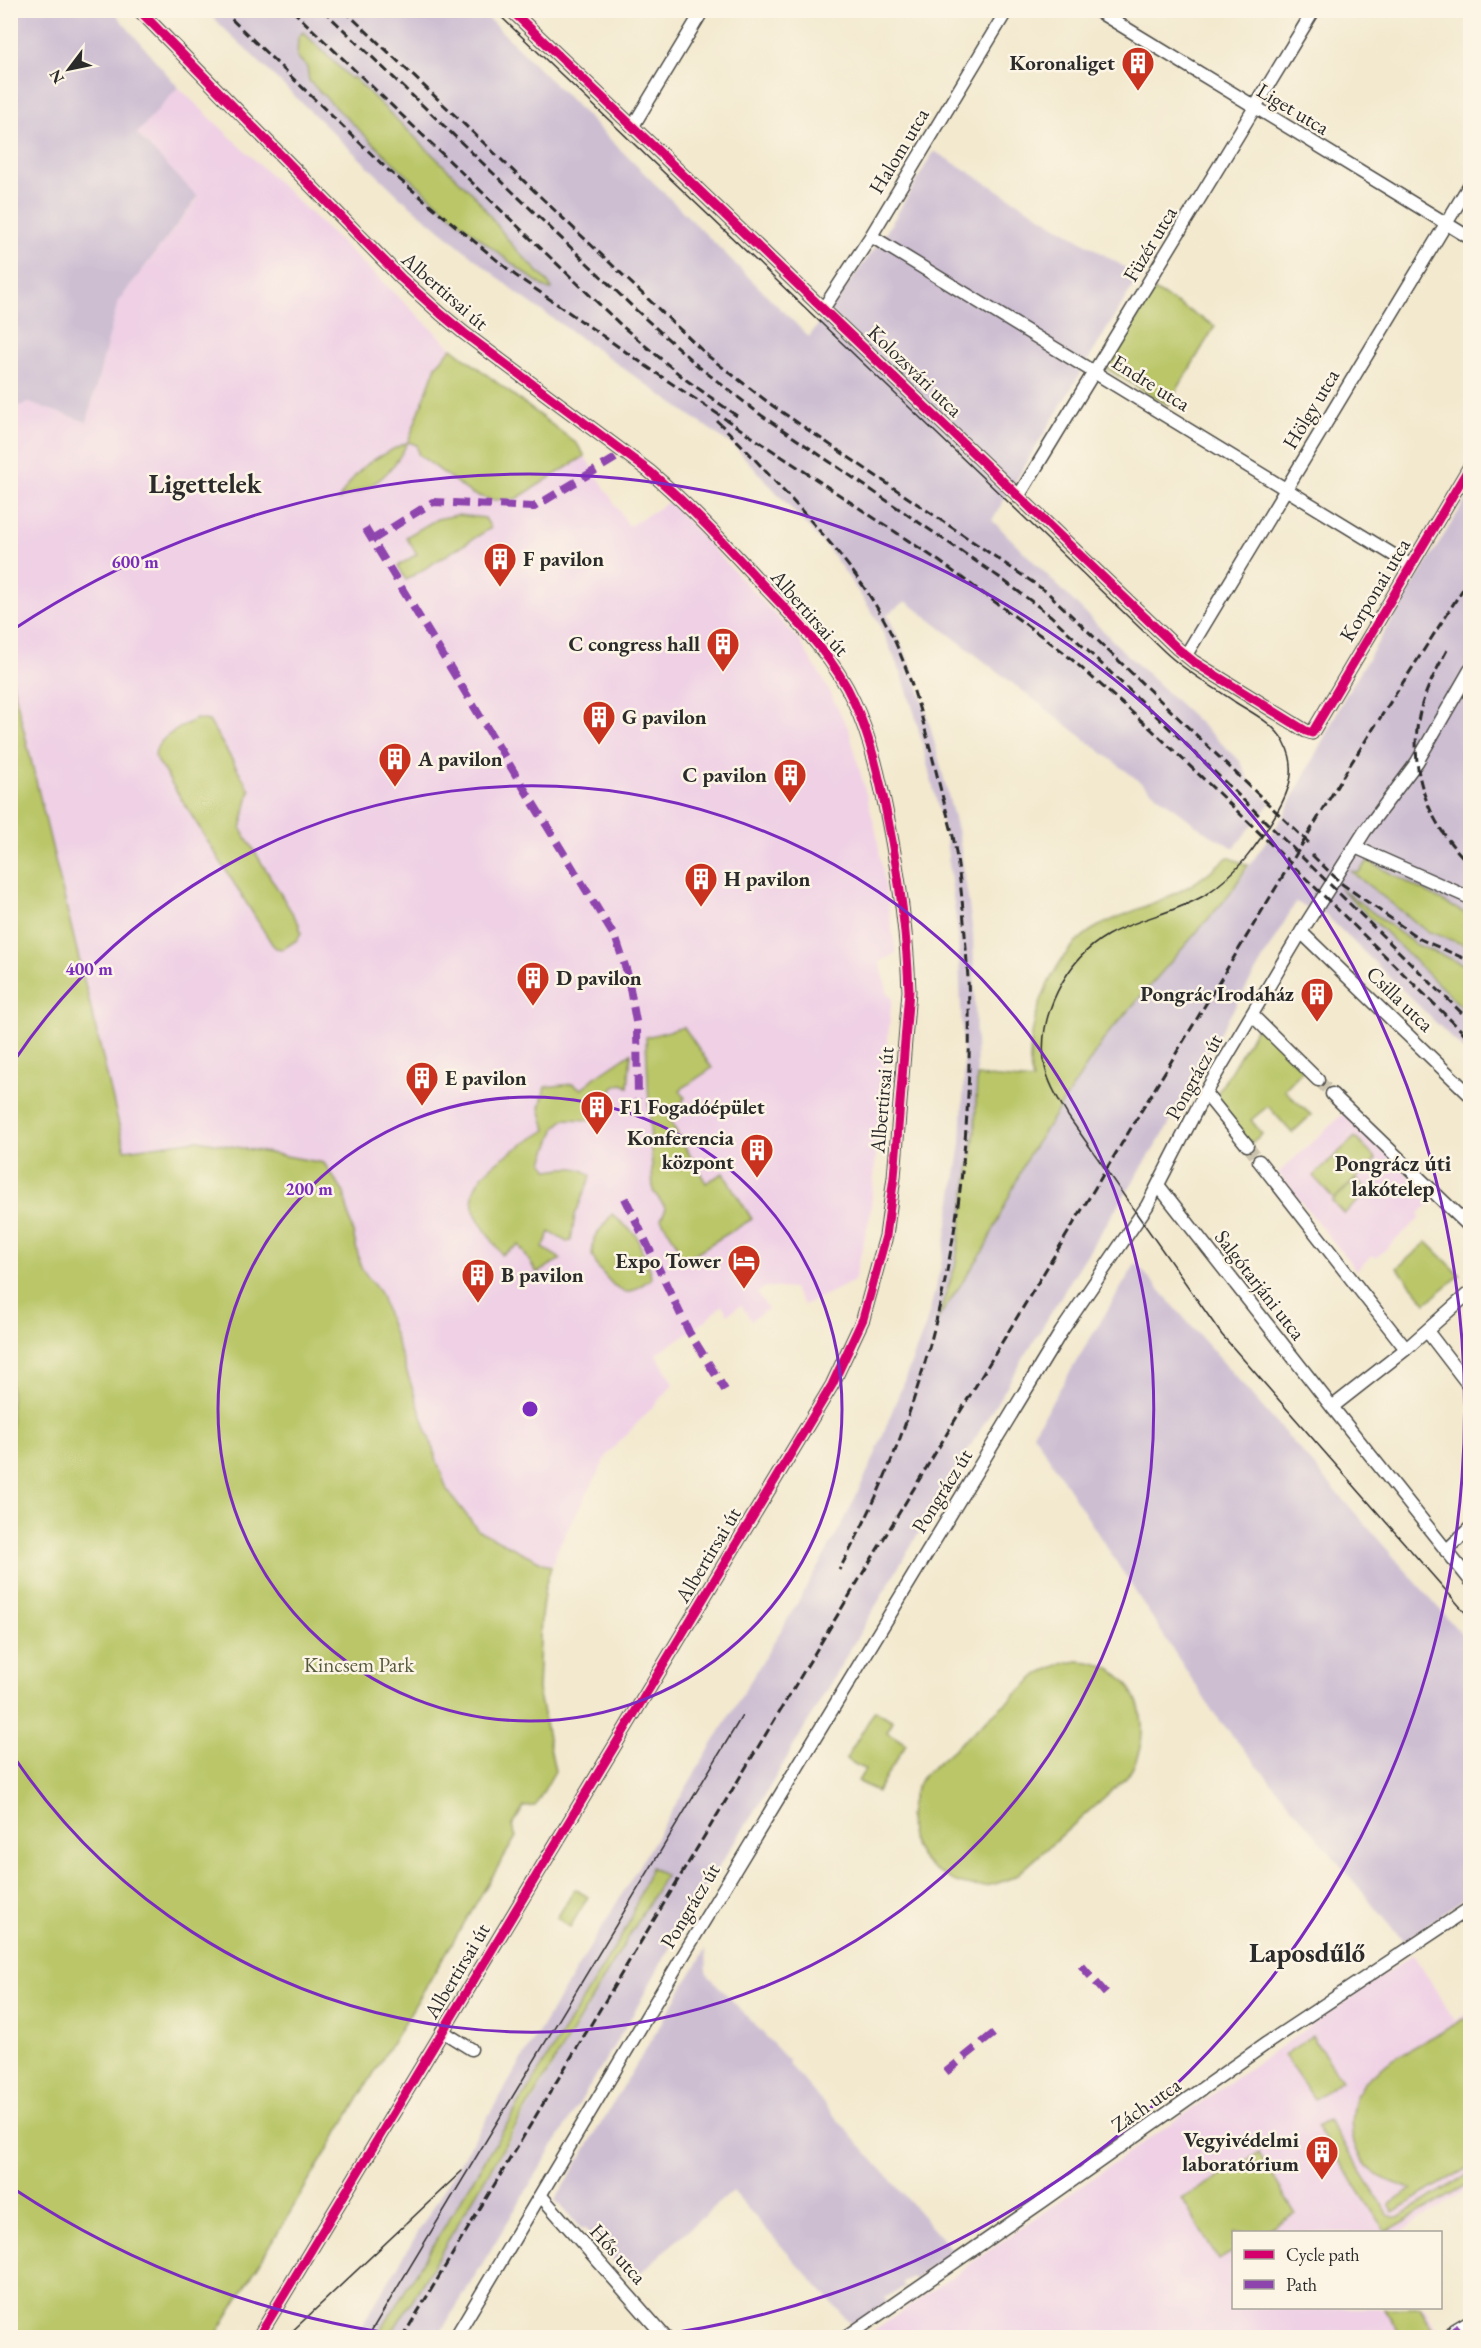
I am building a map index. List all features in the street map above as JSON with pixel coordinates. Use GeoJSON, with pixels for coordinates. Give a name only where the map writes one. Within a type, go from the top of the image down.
{"type":"FeatureCollection","features":[{"type":"Feature","properties":{"kind":"street","name":"Albertirsai út"},"geometry":{"type":"LineString","coordinates":[[139,10],[401,278],[464,333],[649,471],[676,495],[812,636],[838,672],[854,701],[874,758],[897,865],[907,948],[909,991],[890,1211],[886,1236],[863,1319],[832,1385],[258,2337]]}},
{"type":"Feature","properties":{"kind":"street","name":"Kolozsvári utca"},"geometry":{"type":"LineString","coordinates":[[511,10],[1018,497],[1186,655],[1312,734]]}},
{"type":"Feature","properties":{"kind":"street"},"geometry":{"type":"LineString","coordinates":[[633,126],[703,10]]}},
{"type":"Feature","properties":{"kind":"street","name":"Halom utca"},"geometry":{"type":"LineString","coordinates":[[823,309],[871,236],[1006,10]]}},
{"type":"Feature","properties":{"kind":"street","name":"Liget utca"},"geometry":{"type":"LineString","coordinates":[[1096,10],[1254,109],[1470,238]]}},
{"type":"Feature","properties":{"kind":"street","name":"Füzér utca"},"geometry":{"type":"LineString","coordinates":[[1018,497],[1314,10]]}},
{"type":"Feature","properties":{"kind":"street","name":"Hölgy utca"},"geometry":{"type":"LineString","coordinates":[[1186,655],[1470,184]]}},
{"type":"Feature","properties":{"kind":"street","name":"Endre utca"},"geometry":{"type":"LineString","coordinates":[[871,236],[1410,565]]}},
{"type":"Feature","properties":{"kind":"street","name":"Korponai utca"},"geometry":{"type":"LineString","coordinates":[[1312,734],[1470,466]]}},
{"type":"Feature","properties":{"kind":"street","name":"Pongrácz út"},"geometry":{"type":"LineString","coordinates":[[455,2337],[1061,1332],[1147,1206],[1205,1093],[1301,932],[1365,831],[1417,762],[1470,670]]}},
{"type":"Feature","properties":{"kind":"street"},"geometry":{"type":"LineString","coordinates":[[1355,848],[1470,898]]}},
{"type":"Feature","properties":{"kind":"street","name":"Csilla utca"},"geometry":{"type":"LineString","coordinates":[[1301,932],[1470,1095]]}},
{"type":"Feature","properties":{"kind":"street"},"geometry":{"type":"LineString","coordinates":[[1252,1015],[1318,1080]]}},
{"type":"Feature","properties":{"kind":"street"},"geometry":{"type":"LineString","coordinates":[[1205,1093],[1247,1145]]}},
{"type":"Feature","properties":{"kind":"street"},"geometry":{"type":"LineString","coordinates":[[1332,1094],[1470,1227]]}},
{"type":"Feature","properties":{"kind":"street"},"geometry":{"type":"LineString","coordinates":[[1260,1162],[1406,1349]]}},
{"type":"Feature","properties":{"kind":"street","name":"Salgótarjáni utca"},"geometry":{"type":"LineString","coordinates":[[1158,1185],[1470,1580]]}},
{"type":"Feature","properties":{"kind":"street"},"geometry":{"type":"LineString","coordinates":[[1332,1407],[1406,1349],[1470,1292]]}},
{"type":"Feature","properties":{"kind":"street"},"geometry":{"type":"LineString","coordinates":[[1427,1331],[1470,1387]]}},
{"type":"Feature","properties":{"kind":"street"},"geometry":{"type":"LineString","coordinates":[[1446,1551],[1470,1528]]}},
{"type":"Feature","properties":{"kind":"street","name":"Zách utca"},"geometry":{"type":"LineString","coordinates":[[845,2337],[1267,2043],[1470,1908]]}},
{"type":"Feature","properties":{"kind":"street"},"geometry":{"type":"LineString","coordinates":[[442,2031],[471,2049]]}},
{"type":"Feature","properties":{"kind":"street","name":"Hős utca"},"geometry":{"type":"LineString","coordinates":[[541,2196],[666,2337]]}},
{"type":"Feature","properties":{"kind":"street"},"geometry":{"type":"LineString","coordinates":[[1449,2337],[1455,2330],[1470,2321]]}},
{"type":"Feature","properties":{"kind":"shaded area"},"geometry":{"type":"Polygon","coordinates":[[[11,10],[113,11],[178,87],[137,134],[198,197],[118,302],[87,422],[29,403],[11,408],[11,10]]]}},
{"type":"Feature","properties":{"kind":"shaded area"},"geometry":{"type":"Polygon","coordinates":[[[206,11],[481,11],[809,337],[884,236],[934,151],[1139,276],[992,520],[1123,651],[1241,762],[1250,782],[1271,802],[1234,848],[1205,832],[906,601],[887,614],[913,669],[926,710],[959,837],[973,933],[977,1076],[975,1131],[955,1267],[938,1317],[984,1250],[1028,1156],[1106,1036],[1230,894],[1284,815],[1347,693],[1470,493],[1470,916],[1368,861],[1358,873],[1352,872],[1427,931],[1470,949],[1470,967],[1415,944],[1344,893],[1470,1015],[1470,1056],[1324,913],[1319,914],[1296,902],[1167,1128],[1074,1275],[936,1503],[761,1802],[694,1904],[632,2016],[438,2337],[389,2337],[509,2141],[631,1934],[650,1868],[626,1929],[377,2337],[355,2337],[798,1602],[845,1519],[873,1460],[926,1325],[941,1267],[961,1144],[964,1077],[958,936],[946,839],[915,715],[902,675],[877,619],[831,552],[735,447],[518,294],[401,198],[206,11]]]}},
{"type":"Feature","properties":{"kind":"shaded area"},"geometry":{"type":"Polygon","coordinates":[[[178,87],[452,348],[577,444],[629,526],[669,502],[798,639],[823,679],[849,730],[876,831],[896,953],[880,962],[888,994],[892,998],[870,1216],[854,1281],[804,1305],[793,1289],[766,1287],[757,1293],[768,1309],[751,1320],[741,1305],[728,1314],[722,1305],[703,1323],[656,1354],[674,1384],[608,1454],[560,1544],[551,1567],[478,1530],[447,1490],[380,1293],[361,1268],[344,1193],[198,1140],[125,1151],[11,677],[10,408],[29,403],[87,422],[118,302],[198,198],[137,134],[178,87]]]}},
{"type":"Feature","properties":{"kind":"shaded area"},"geometry":{"type":"Polygon","coordinates":[[[1344,1113],[1434,1200],[1418,1214],[1421,1217],[1376,1258],[1373,1255],[1356,1270],[1278,1173],[1344,1113]]]}},
{"type":"Feature","properties":{"kind":"shaded area"},"geometry":{"type":"Polygon","coordinates":[[[1136,1263],[1470,1644],[1470,1893],[1404,1942],[1213,1712],[1033,1433],[1136,1263]]]}},
{"type":"Feature","properties":{"kind":"shaded area"},"geometry":{"type":"Polygon","coordinates":[[[706,1949],[709,1976],[789,2061],[788,2063],[953,2251],[915,2280],[912,2277],[902,2283],[904,2287],[885,2298],[887,2302],[852,2325],[732,2191],[631,2281],[589,2233],[584,2228],[582,2230],[555,2200],[706,1949]]]}},
{"type":"Feature","properties":{"kind":"shaded area"},"geometry":{"type":"Polygon","coordinates":[[[1413,1954],[1455,2021],[1470,2011],[1470,2188],[1401,2231],[1232,2231],[1232,2309],[1425,2309],[1438,2331],[1437,2337],[864,2338],[1413,1954]]]}},
{"type":"Feature","properties":{"kind":"green space"},"geometry":{"type":"Polygon","coordinates":[[[303,32],[351,79],[353,77],[475,196],[512,245],[552,289],[549,290],[516,267],[454,217],[309,81],[307,67],[297,57],[298,37],[303,32]]]}},
{"type":"Feature","properties":{"kind":"green space"},"geometry":{"type":"Polygon","coordinates":[[[1154,290],[1215,326],[1168,405],[1107,369],[1154,290]]]}},
{"type":"Feature","properties":{"kind":"green space"},"geometry":{"type":"Polygon","coordinates":[[[452,348],[577,444],[585,456],[516,499],[491,500],[472,494],[418,454],[417,445],[408,442],[436,366],[452,348]]]}},
{"type":"Feature","properties":{"kind":"green space"},"geometry":{"type":"Polygon","coordinates":[[[408,442],[395,464],[384,476],[370,486],[339,499],[360,470],[408,442]]]}},
{"type":"Feature","properties":{"kind":"green space"},"geometry":{"type":"Polygon","coordinates":[[[457,515],[485,518],[491,528],[406,580],[398,566],[417,554],[406,537],[437,519],[457,515]]]}},
{"type":"Feature","properties":{"kind":"green space","name":"Kincsem Park"},"geometry":{"type":"Polygon","coordinates":[[[11,677],[125,1150],[198,1140],[324,1163],[344,1193],[361,1268],[380,1293],[447,1490],[478,1530],[551,1567],[545,1587],[541,1616],[538,1690],[555,1771],[535,1806],[524,1807],[512,1826],[516,1837],[215,2337],[11,2337],[11,677]]]}},
{"type":"Feature","properties":{"kind":"green space"},"geometry":{"type":"Polygon","coordinates":[[[196,719],[209,721],[250,790],[241,829],[299,924],[301,933],[297,940],[283,949],[276,948],[272,944],[155,757],[159,744],[164,739],[196,719]]]}},
{"type":"Feature","properties":{"kind":"green space"},"geometry":{"type":"Polygon","coordinates":[[[1228,857],[1248,865],[1230,894],[1106,1036],[1028,1156],[984,1250],[937,1320],[955,1267],[975,1131],[977,1076],[1033,1081],[1030,1063],[1034,1024],[1048,985],[1070,950],[1083,936],[1099,926],[1180,891],[1201,879],[1228,857]]]}},
{"type":"Feature","properties":{"kind":"green space"},"geometry":{"type":"Polygon","coordinates":[[[1368,861],[1470,916],[1470,947],[1427,931],[1350,871],[1358,873],[1368,861]]]}},
{"type":"Feature","properties":{"kind":"green space"},"geometry":{"type":"Polygon","coordinates":[[[1340,888],[1415,944],[1470,967],[1470,1015],[1340,888]]]}},
{"type":"Feature","properties":{"kind":"green space"},"geometry":{"type":"Polygon","coordinates":[[[1258,1025],[1303,1070],[1284,1090],[1311,1115],[1292,1133],[1268,1106],[1251,1120],[1262,1134],[1249,1145],[1213,1101],[1258,1025]]]}},
{"type":"Feature","properties":{"kind":"green space"},"geometry":{"type":"Polygon","coordinates":[[[684,1027],[712,1068],[680,1090],[685,1098],[669,1119],[706,1183],[723,1173],[752,1219],[681,1262],[677,1244],[661,1219],[666,1208],[653,1191],[646,1037],[684,1027]]]}},
{"type":"Feature","properties":{"kind":"green space"},"geometry":{"type":"Polygon","coordinates":[[[631,1053],[628,1087],[622,1084],[614,1087],[601,1111],[591,1120],[565,1119],[556,1127],[543,1162],[549,1170],[577,1168],[591,1176],[575,1215],[571,1241],[567,1242],[550,1232],[543,1248],[561,1259],[537,1273],[519,1245],[502,1255],[474,1212],[473,1194],[478,1182],[497,1161],[546,1130],[540,1108],[545,1087],[573,1084],[582,1089],[631,1053]]]}},
{"type":"Feature","properties":{"kind":"green space"},"geometry":{"type":"Polygon","coordinates":[[[1355,1137],[1376,1159],[1334,1199],[1313,1176],[1355,1137]]]}},
{"type":"Feature","properties":{"kind":"green space"},"geometry":{"type":"Polygon","coordinates":[[[1357,1179],[1368,1192],[1344,1214],[1332,1201],[1357,1179]]]}},
{"type":"Feature","properties":{"kind":"green space"},"geometry":{"type":"Polygon","coordinates":[[[612,1214],[636,1235],[650,1271],[651,1279],[631,1292],[625,1292],[613,1285],[598,1268],[592,1255],[594,1238],[612,1214]]]}},
{"type":"Feature","properties":{"kind":"green space"},"geometry":{"type":"Polygon","coordinates":[[[1427,1242],[1460,1275],[1426,1303],[1397,1268],[1427,1242]]]}},
{"type":"Feature","properties":{"kind":"green space"},"geometry":{"type":"Polygon","coordinates":[[[1078,1661],[1099,1664],[1116,1673],[1129,1686],[1137,1702],[1142,1720],[1141,1740],[1137,1759],[1127,1777],[1016,1876],[989,1885],[972,1886],[952,1880],[932,1868],[923,1860],[913,1844],[909,1824],[914,1793],[924,1775],[1040,1673],[1061,1664],[1078,1661]]]}},
{"type":"Feature","properties":{"kind":"green space"},"geometry":{"type":"Polygon","coordinates":[[[875,1710],[893,1721],[887,1732],[906,1744],[877,1792],[858,1781],[865,1770],[846,1759],[875,1710]]]}},
{"type":"Feature","properties":{"kind":"green space"},"geometry":{"type":"Polygon","coordinates":[[[651,1867],[665,1876],[416,2294],[389,2337],[377,2337],[626,1929],[651,1867]]]}},
{"type":"Feature","properties":{"kind":"green space"},"geometry":{"type":"Polygon","coordinates":[[[575,1889],[588,1897],[570,1927],[557,1918],[575,1889]]]}},
{"type":"Feature","properties":{"kind":"green space"},"geometry":{"type":"Polygon","coordinates":[[[1470,2016],[1470,2166],[1394,2212],[1389,2204],[1412,2189],[1384,2179],[1363,2161],[1354,2143],[1352,2129],[1355,2098],[1362,2085],[1383,2067],[1470,2016]]]}},
{"type":"Feature","properties":{"kind":"green space"},"geometry":{"type":"Polygon","coordinates":[[[1312,2036],[1342,2080],[1314,2099],[1284,2055],[1312,2036]]]}},
{"type":"Feature","properties":{"kind":"green space"},"geometry":{"type":"Polygon","coordinates":[[[1328,2120],[1389,2215],[1394,2217],[1399,2217],[1470,2173],[1470,2183],[1385,2231],[1317,2127],[1328,2120]]]}},
{"type":"Feature","properties":{"kind":"green space"},"geometry":{"type":"Polygon","coordinates":[[[1259,2153],[1295,2213],[1266,2231],[1232,2231],[1232,2252],[1219,2260],[1182,2199],[1259,2153]]]}},
{"type":"Feature","properties":{"kind":"green space"},"geometry":{"type":"Polygon","coordinates":[[[1385,2309],[1421,2309],[1437,2336],[1402,2337],[1385,2309]]]}},
{"type":"Feature","properties":{"kind":"tunnel"},"geometry":{"type":"LineString","coordinates":[[1318,1080],[1332,1094]]}},
{"type":"Feature","properties":{"kind":"tunnel"},"geometry":{"type":"LineString","coordinates":[[1247,1145],[1259,1161]]}},
{"type":"Feature","properties":{"kind":"tram line"},"geometry":{"type":"LineString","coordinates":[[494,10],[1165,652],[1190,672],[1262,719],[1280,735],[1291,761],[1288,788],[1276,814],[1254,848],[1237,869],[1205,895],[1108,935],[1079,959],[1067,974],[1050,1010],[1043,1048],[1045,1067],[1068,1116],[1222,1335],[1470,1618]]}},
{"type":"Feature","properties":{"kind":"tram line"},"geometry":{"type":"LineString","coordinates":[[367,2338],[742,1716]]}},
{"type":"Feature","properties":{"kind":"tram line"},"geometry":{"type":"LineString","coordinates":[[285,2338],[462,2171]]}},
{"type":"Feature","properties":{"kind":"railway"},"geometry":{"type":"LineString","coordinates":[[222,10],[388,170],[515,275],[662,377],[939,561],[1062,651],[1151,729],[1470,1039]]}},
{"type":"Feature","properties":{"kind":"railway"},"geometry":{"type":"LineString","coordinates":[[292,10],[623,327],[685,379],[737,416]]}},
{"type":"Feature","properties":{"kind":"railway"},"geometry":{"type":"LineString","coordinates":[[323,10],[636,310],[699,367],[761,415],[999,577],[1051,616],[1470,1021]]}},
{"type":"Feature","properties":{"kind":"railway"},"geometry":{"type":"LineString","coordinates":[[344,10],[708,356],[773,406],[1047,592],[1311,845]]}},
{"type":"Feature","properties":{"kind":"railway"},"geometry":{"type":"LineString","coordinates":[[717,421],[754,459],[851,569],[892,635],[921,714],[953,836],[961,889],[968,979],[969,1055],[966,1132],[958,1208],[944,1284],[926,1358],[903,1431],[874,1502],[839,1570]]}},
{"type":"Feature","properties":{"kind":"railway"},"geometry":{"type":"LineString","coordinates":[[402,2338],[1348,768],[1470,578]]}},
{"type":"Feature","properties":{"kind":"railway"},"geometry":{"type":"LineString","coordinates":[[1447,650],[1422,704],[1417,726],[1418,770],[1431,811],[1455,848],[1470,864]]}},
{"type":"Feature","properties":{"kind":"railway"},"geometry":{"type":"LineString","coordinates":[[1312,855],[1342,884],[1420,939],[1470,961]]}},
{"type":"Feature","properties":{"kind":"marked path"},"geometry":{"type":"LineString","coordinates":[[372,540],[433,502],[534,507],[624,453]]}},
{"type":"Feature","properties":{"kind":"marked path"},"geometry":{"type":"LineString","coordinates":[[365,528],[616,939],[627,972],[637,1027],[638,1099]]}},
{"type":"Feature","properties":{"kind":"marked path"},"geometry":{"type":"LineString","coordinates":[[625,1198],[689,1332],[725,1390]]}},
{"type":"Feature","properties":{"kind":"marked path"},"geometry":{"type":"LineString","coordinates":[[1081,1965],[1107,1995]]}},
{"type":"Feature","properties":{"kind":"marked path"},"geometry":{"type":"LineString","coordinates":[[946,2072],[999,2029]]}},
{"type":"Feature","properties":{"kind":"marked path"},"geometry":{"type":"LineString","coordinates":[[1449,2338],[1455,2330],[1470,2321]]}},
{"type":"Feature","properties":{"kind":"cycle path"},"geometry":{"type":"LineString","coordinates":[[139,10],[401,278],[464,333],[664,484],[721,540],[801,625],[825,654],[854,702],[874,760],[896,862],[908,970],[909,991],[894,1177],[886,1236],[863,1319],[832,1385],[258,2338]]}},
{"type":"Feature","properties":{"kind":"cycle path"},"geometry":{"type":"LineString","coordinates":[[511,10],[1178,649],[1194,662],[1306,731],[1312,733],[1470,466]]}},
{"type":"Feature","properties":{"kind":"place","name":"Koronaliget"},"geometry":{"type":"Point","coordinates":[1138,92]}},
{"type":"Feature","properties":{"kind":"place","name":"F pavilon"},"geometry":{"type":"Point","coordinates":[500,588]}},
{"type":"Feature","properties":{"kind":"place","name":"C congress hall"},"geometry":{"type":"Point","coordinates":[723,673]}},
{"type":"Feature","properties":{"kind":"place","name":"G pavilon"},"geometry":{"type":"Point","coordinates":[599,746]}},
{"type":"Feature","properties":{"kind":"place","name":"A pavilon"},"geometry":{"type":"Point","coordinates":[395,788]}},
{"type":"Feature","properties":{"kind":"place","name":"C pavilon"},"geometry":{"type":"Point","coordinates":[790,804]}},
{"type":"Feature","properties":{"kind":"place","name":"H pavilon"},"geometry":{"type":"Point","coordinates":[701,908]}},
{"type":"Feature","properties":{"kind":"place","name":"D pavilon"},"geometry":{"type":"Point","coordinates":[533,1007]}},
{"type":"Feature","properties":{"kind":"place","name":"Pongrác Irodaház"},"geometry":{"type":"Point","coordinates":[1317,1023]}},
{"type":"Feature","properties":{"kind":"place","name":"E pavilon"},"geometry":{"type":"Point","coordinates":[422,1107]}},
{"type":"Feature","properties":{"kind":"place","name":"F1 Fogadóépület"},"geometry":{"type":"Point","coordinates":[597,1136]}},
{"type":"Feature","properties":{"kind":"place","name":"Konferencia központ"},"geometry":{"type":"Point","coordinates":[757,1179]}},
{"type":"Feature","properties":{"kind":"place","name":"Expo Tower"},"geometry":{"type":"Point","coordinates":[744,1290]}},
{"type":"Feature","properties":{"kind":"place","name":"B pavilon"},"geometry":{"type":"Point","coordinates":[478,1304]}},
{"type":"Feature","properties":{"kind":"place","name":"Vegyivédelmi laboratórium"},"geometry":{"type":"Point","coordinates":[1322,2181]}},
{"type":"Feature","properties":{"kind":"district","name":"Ligettelek"},"geometry":{"type":"Point","coordinates":[205,484]}},
{"type":"Feature","properties":{"kind":"district","name":"Pongrácz úti lakótelep"},"geometry":{"type":"Point","coordinates":[1393,1176]}},
{"type":"Feature","properties":{"kind":"district","name":"Laposdűlő"},"geometry":{"type":"Point","coordinates":[1307,1953]}}]}
